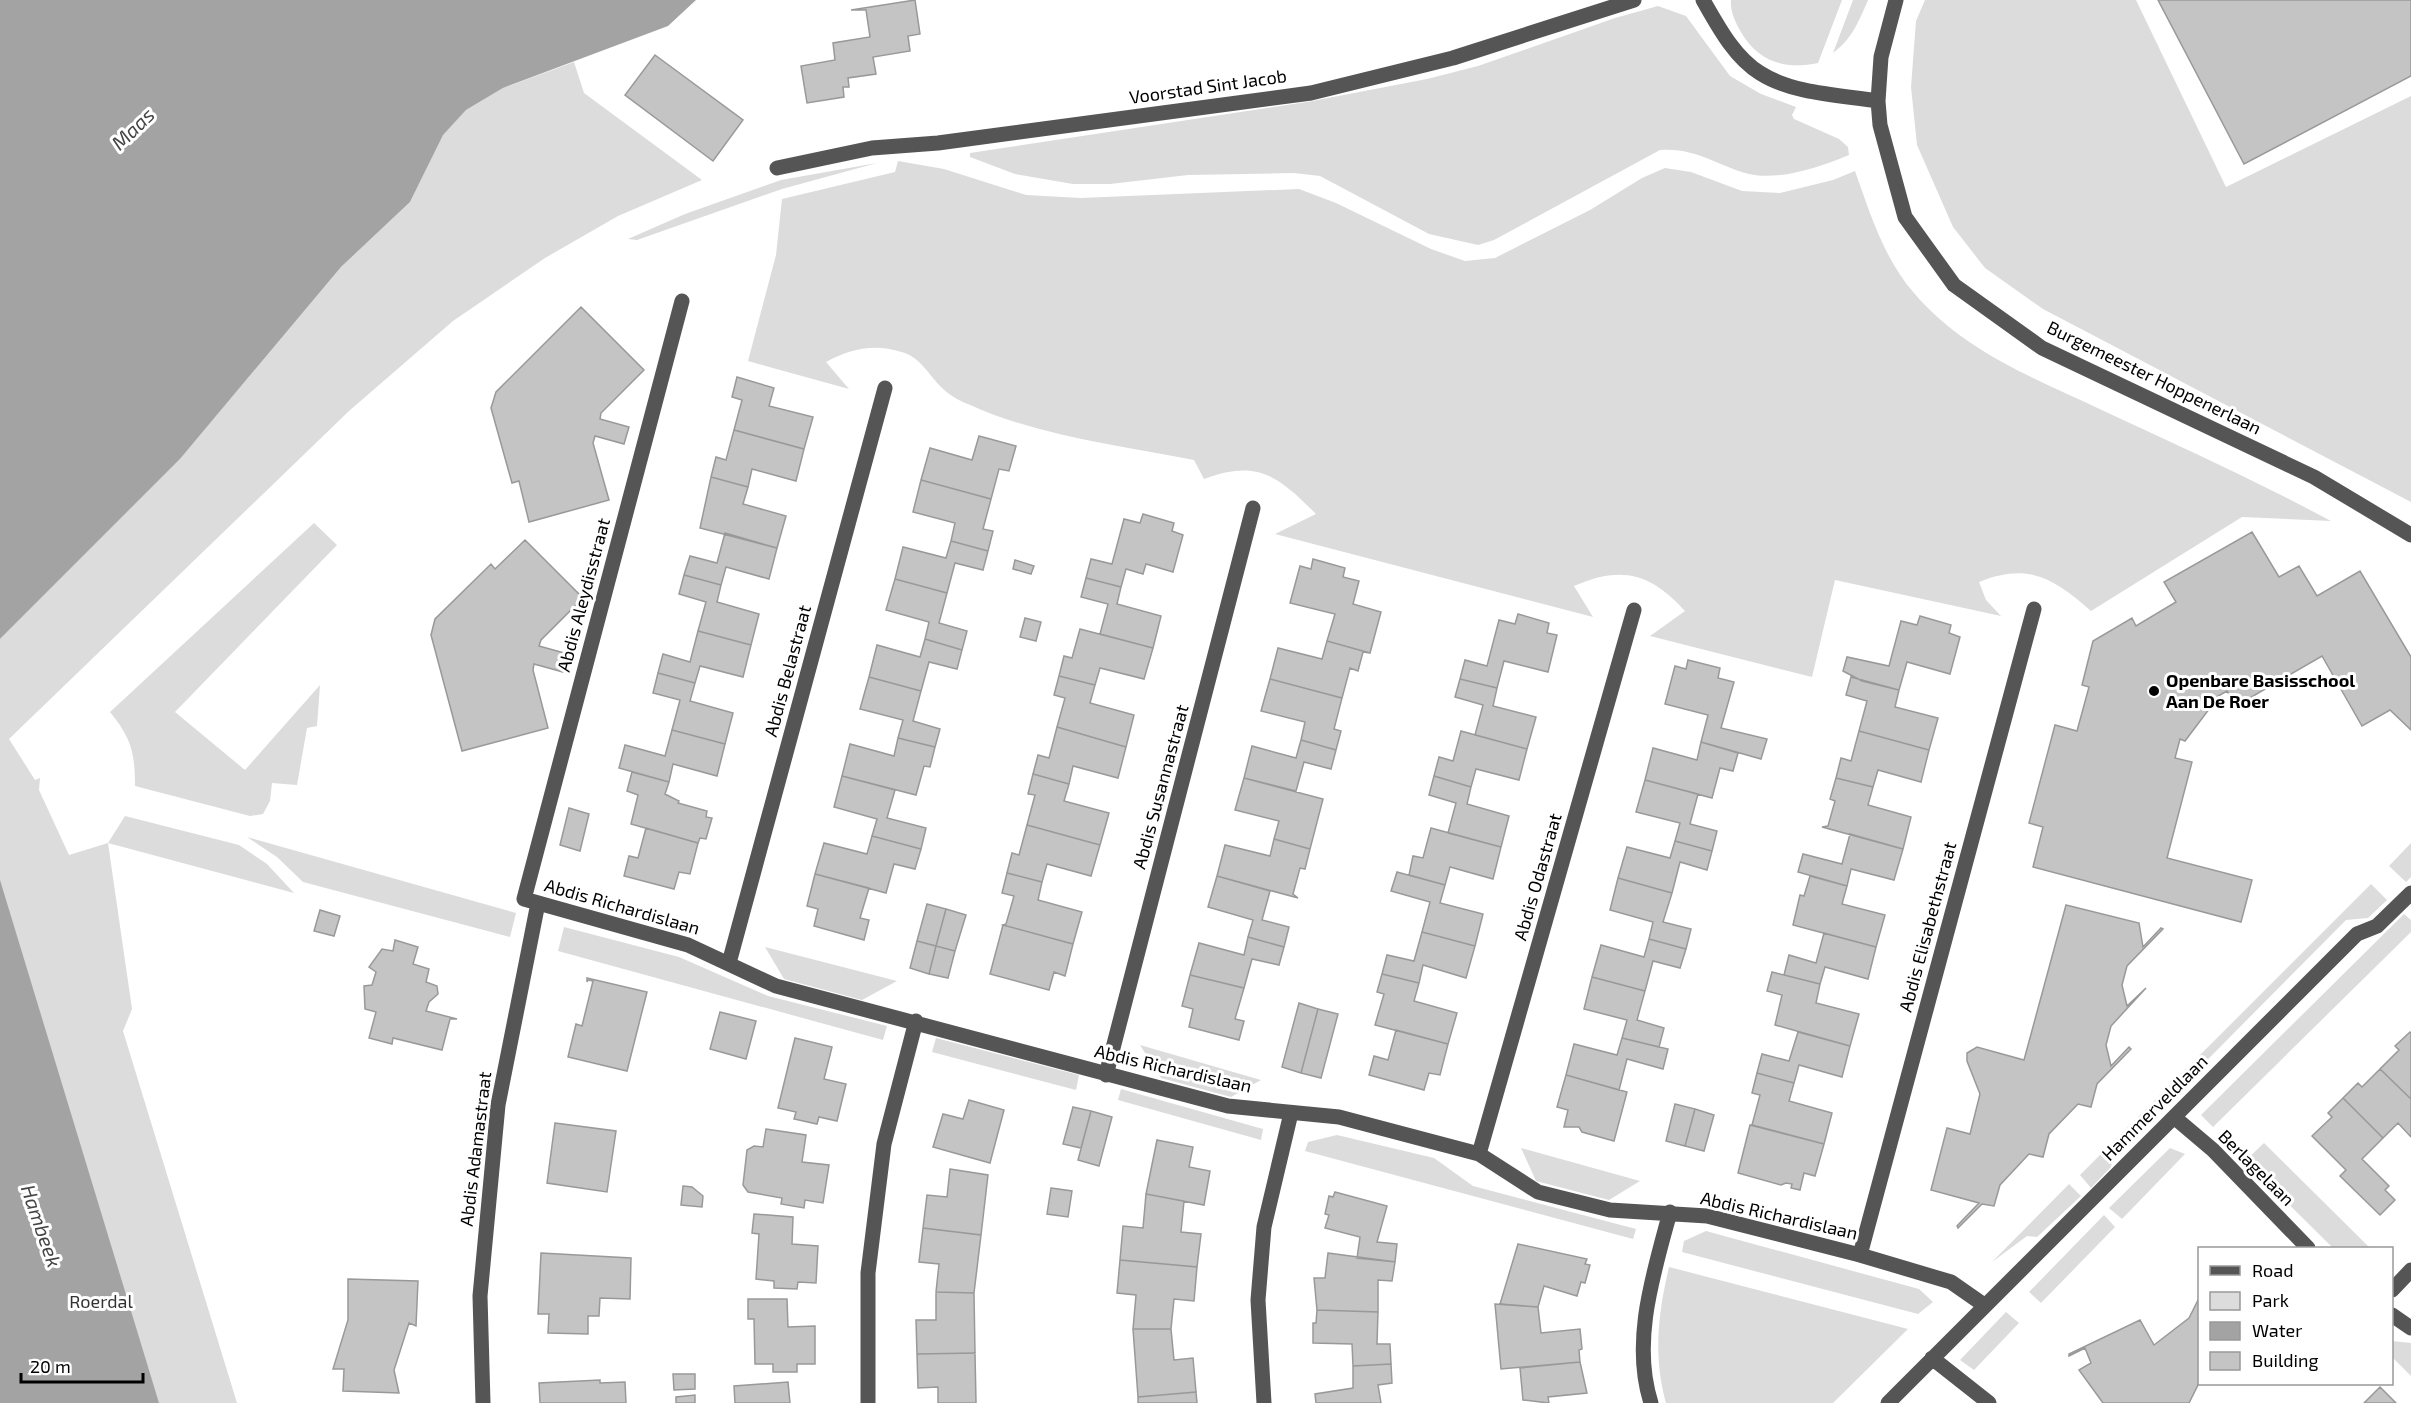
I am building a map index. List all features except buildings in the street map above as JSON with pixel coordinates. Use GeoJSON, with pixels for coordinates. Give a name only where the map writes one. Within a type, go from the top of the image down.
{"type":"FeatureCollection","features":[{"type":"Feature","properties":{"kind":"street","name":"Voorstad Sint Jacob"},"geometry":{"type":"LineString","coordinates":[[777,168],[872,148],[938,143],[1311,93],[1454,58],[1634,0]]}},
{"type":"Feature","properties":{"kind":"street"},"geometry":{"type":"LineString","coordinates":[[1703,0],[1728,43],[1760,73],[1801,89],[1878,101],[1881,57],[1896,0]]}},
{"type":"Feature","properties":{"kind":"street","name":"Burgemeester Hoppenerlaan"},"geometry":{"type":"LineString","coordinates":[[1878,101],[1886,153],[1905,217],[1954,285],[2042,348],[2314,477],[2411,536]]}},
{"type":"Feature","properties":{"kind":"street","name":"Abdis Aleydisstraat"},"geometry":{"type":"LineString","coordinates":[[531,901],[682,301]]}},
{"type":"Feature","properties":{"kind":"street","name":"Abdis Belastraat"},"geometry":{"type":"LineString","coordinates":[[729,963],[885,388]]}},
{"type":"Feature","properties":{"kind":"street","name":"Abdis Susannastraat"},"geometry":{"type":"LineString","coordinates":[[1107,1075],[1253,508]]}},
{"type":"Feature","properties":{"kind":"street","name":"Abdis Elisabethstraat"},"geometry":{"type":"LineString","coordinates":[[1860,1255],[2034,609]]}},
{"type":"Feature","properties":{"kind":"street","name":"Abdis Odastraat"},"geometry":{"type":"LineString","coordinates":[[1479,1154],[1634,610]]}},
{"type":"Feature","properties":{"kind":"street","name":"Hammerveldlaan"},"geometry":{"type":"LineString","coordinates":[[1888,1403],[2357,934],[2377,926],[2411,893]]}},
{"type":"Feature","properties":{"kind":"street","name":"Abdis Richardislaan"},"geometry":{"type":"LineString","coordinates":[[531,901],[688,945],[776,986],[1228,1106],[1339,1117],[1479,1154],[1538,1192],[1610,1210],[1707,1216],[1860,1255],[1952,1282],[1984,1305]]}},
{"type":"Feature","properties":{"kind":"street","name":"Abdis Adamastraat"},"geometry":{"type":"LineString","coordinates":[[483,1403],[480,1296],[498,1105],[531,901]]}},
{"type":"Feature","properties":{"kind":"street"},"geometry":{"type":"LineString","coordinates":[[868,1403],[868,1273],[883,1155],[916,1022]]}},
{"type":"Feature","properties":{"kind":"street"},"geometry":{"type":"LineString","coordinates":[[1264,1403],[1257,1300],[1264,1227],[1291,1113]]}},
{"type":"Feature","properties":{"kind":"street","name":"Berlagelaan"},"geometry":{"type":"LineString","coordinates":[[2174,1117],[2213,1150],[2307,1247]]}},
{"type":"Feature","properties":{"kind":"street"},"geometry":{"type":"LineString","coordinates":[[1651,1403],[1643,1378],[1648,1293],[1670,1212]]}},
{"type":"Feature","properties":{"kind":"street"},"geometry":{"type":"LineString","coordinates":[[2393,1288],[2411,1270]]}},
{"type":"Feature","properties":{"kind":"street"},"geometry":{"type":"LineString","coordinates":[[2393,1316],[2411,1328]]}},
{"type":"Feature","properties":{"kind":"street"},"geometry":{"type":"LineString","coordinates":[[1932,1358],[1989,1403]]}},
{"type":"Feature","properties":{"kind":"green space"},"geometry":{"type":"Polygon","coordinates":[[[1731,0],[1842,0],[1818,63],[1795,65],[1764,57],[1748,42],[1732,12],[1731,0]]]}},
{"type":"Feature","properties":{"kind":"green space"},"geometry":{"type":"Polygon","coordinates":[[[1853,0],[1868,0],[1850,36],[1833,53],[1853,0]]]}},
{"type":"Feature","properties":{"kind":"green space"},"geometry":{"type":"Polygon","coordinates":[[[1925,0],[2136,0],[2226,187],[2411,96],[2411,502],[2043,309],[1985,268],[1953,227],[1917,145],[1911,87],[1916,21],[1925,0]]]}},
{"type":"Feature","properties":{"kind":"green space"},"geometry":{"type":"Polygon","coordinates":[[[1658,6],[1686,16],[1730,76],[1761,94],[1796,107],[1792,115],[1794,119],[1839,139],[1848,147],[1849,155],[1800,172],[1761,176],[1749,174],[1684,151],[1660,150],[1494,240],[1478,245],[1429,234],[1320,176],[1294,173],[1188,175],[1110,184],[1073,184],[1015,174],[970,157],[970,153],[1307,102],[1427,79],[1478,66],[1615,18],[1658,6]]]}},
{"type":"Feature","properties":{"kind":"green space","name":"Roerdal"},"geometry":{"type":"Polygon","coordinates":[[[574,62],[584,93],[702,180],[618,216],[545,258],[453,321],[349,411],[9,739],[35,780],[40,778],[39,790],[69,855],[108,843],[132,1009],[123,1031],[237,1403],[0,1403],[0,639],[180,459],[341,267],[410,202],[443,134],[466,110],[503,88],[574,62]]]}},
{"type":"Feature","properties":{"kind":"green space"},"geometry":{"type":"Polygon","coordinates":[[[898,161],[944,169],[1026,195],[1081,198],[1299,189],[1336,203],[1431,249],[1465,261],[1495,258],[1590,210],[1642,178],[1665,168],[1691,172],[1742,191],[1780,193],[1833,180],[1855,171],[1879,235],[1894,266],[1914,293],[1956,332],[2003,363],[2028,376],[2220,465],[2331,521],[2242,517],[2091,611],[2078,599],[2052,582],[2026,574],[2012,573],[1979,582],[1986,600],[2001,616],[1835,580],[1812,677],[1650,636],[1685,611],[1660,588],[1634,576],[1606,576],[1574,586],[1593,617],[1275,534],[1316,514],[1290,490],[1266,475],[1253,471],[1239,471],[1204,479],[1194,460],[1050,432],[994,415],[950,395],[921,363],[905,353],[884,348],[864,348],[845,353],[826,362],[849,389],[748,361],[776,255],[782,199],[895,172],[898,161]]]}},
{"type":"Feature","properties":{"kind":"green space"},"geometry":{"type":"Polygon","coordinates":[[[877,163],[782,189],[637,240],[628,239],[685,214],[781,180],[877,163]]]}},
{"type":"Feature","properties":{"kind":"green space"},"geometry":{"type":"Polygon","coordinates":[[[314,523],[337,545],[175,712],[245,770],[320,685],[317,726],[307,728],[297,785],[272,783],[270,801],[263,814],[250,816],[135,786],[133,754],[123,730],[110,712],[314,523]]]}},
{"type":"Feature","properties":{"kind":"green space"},"geometry":{"type":"Polygon","coordinates":[[[125,816],[239,845],[267,864],[294,893],[108,843],[125,816]]]}},
{"type":"Feature","properties":{"kind":"green space"},"geometry":{"type":"Polygon","coordinates":[[[247,837],[516,913],[510,937],[303,882],[277,857],[247,837]]]}},
{"type":"Feature","properties":{"kind":"green space"},"geometry":{"type":"Polygon","coordinates":[[[2411,843],[2411,877],[2406,882],[2389,866],[2411,843]]]}},
{"type":"Feature","properties":{"kind":"green space"},"geometry":{"type":"Polygon","coordinates":[[[2371,884],[2387,900],[2368,918],[2346,920],[2113,1155],[2111,1167],[2091,1188],[2080,1175],[2371,884]]]}},
{"type":"Feature","properties":{"kind":"green space"},"geometry":{"type":"Polygon","coordinates":[[[2404,914],[2411,920],[2411,932],[2213,1127],[2201,1115],[2404,914]]]}},
{"type":"Feature","properties":{"kind":"green space"},"geometry":{"type":"Polygon","coordinates":[[[564,927],[679,957],[768,996],[887,1026],[883,1040],[558,951],[564,927]]]}},
{"type":"Feature","properties":{"kind":"green space"},"geometry":{"type":"Polygon","coordinates":[[[765,947],[897,981],[862,1000],[784,979],[765,947]]]}},
{"type":"Feature","properties":{"kind":"green space"},"geometry":{"type":"Polygon","coordinates":[[[936,1038],[1079,1075],[1076,1090],[932,1052],[936,1038]]]}},
{"type":"Feature","properties":{"kind":"green space"},"geometry":{"type":"Polygon","coordinates":[[[1140,1045],[1261,1080],[1231,1097],[1161,1078],[1140,1045]]]}},
{"type":"Feature","properties":{"kind":"green space"},"geometry":{"type":"Polygon","coordinates":[[[1121,1089],[1263,1129],[1261,1140],[1118,1100],[1121,1089]]]}},
{"type":"Feature","properties":{"kind":"green space"},"geometry":{"type":"Polygon","coordinates":[[[1337,1135],[1434,1158],[1473,1186],[1636,1229],[1633,1239],[1305,1151],[1308,1142],[1337,1135]]]}},
{"type":"Feature","properties":{"kind":"green space"},"geometry":{"type":"Polygon","coordinates":[[[2264,1143],[2369,1247],[2332,1247],[2245,1161],[2264,1143]]]}},
{"type":"Feature","properties":{"kind":"green space"},"geometry":{"type":"Polygon","coordinates":[[[1521,1148],[1640,1181],[1609,1200],[1536,1181],[1521,1148]]]}},
{"type":"Feature","properties":{"kind":"green space"},"geometry":{"type":"Polygon","coordinates":[[[2170,1148],[2185,1154],[2122,1219],[2109,1208],[2170,1148]]]}},
{"type":"Feature","properties":{"kind":"green space"},"geometry":{"type":"Polygon","coordinates":[[[2069,1184],[2081,1196],[2037,1237],[2027,1236],[1992,1262],[2069,1184]]]}},
{"type":"Feature","properties":{"kind":"green space"},"geometry":{"type":"Polygon","coordinates":[[[2104,1215],[2115,1227],[2041,1303],[2029,1292],[2104,1215]]]}},
{"type":"Feature","properties":{"kind":"green space"},"geometry":{"type":"Polygon","coordinates":[[[1706,1231],[1919,1289],[1933,1302],[1918,1314],[1682,1252],[1684,1241],[1706,1231]]]}},
{"type":"Feature","properties":{"kind":"green space"},"geometry":{"type":"Polygon","coordinates":[[[1669,1267],[1908,1329],[1833,1403],[1666,1403],[1659,1369],[1658,1335],[1669,1267]]]}},
{"type":"Feature","properties":{"kind":"green space"},"geometry":{"type":"Polygon","coordinates":[[[2006,1312],[2019,1323],[1974,1370],[1960,1360],[2006,1312]]]}},
{"type":"Feature","properties":{"kind":"green space"},"geometry":{"type":"Polygon","coordinates":[[[2393,1341],[2411,1343],[2411,1376],[2393,1358],[2393,1341]]]}},
{"type":"Feature","properties":{"kind":"water","name":"Maas"},"geometry":{"type":"Polygon","coordinates":[[[0,0],[696,0],[668,26],[503,88],[466,110],[443,135],[410,202],[341,267],[180,459],[0,639],[0,0]]]}},
{"type":"Feature","properties":{"kind":"water","name":"Hambeek"},"geometry":{"type":"Polygon","coordinates":[[[0,880],[159,1403],[0,1403],[0,880]]]}},
{"type":"Feature","properties":{"kind":"place","name":"Openbare Basisschool Aan De Roer"},"geometry":{"type":"Point","coordinates":[2154,691]}}]}
